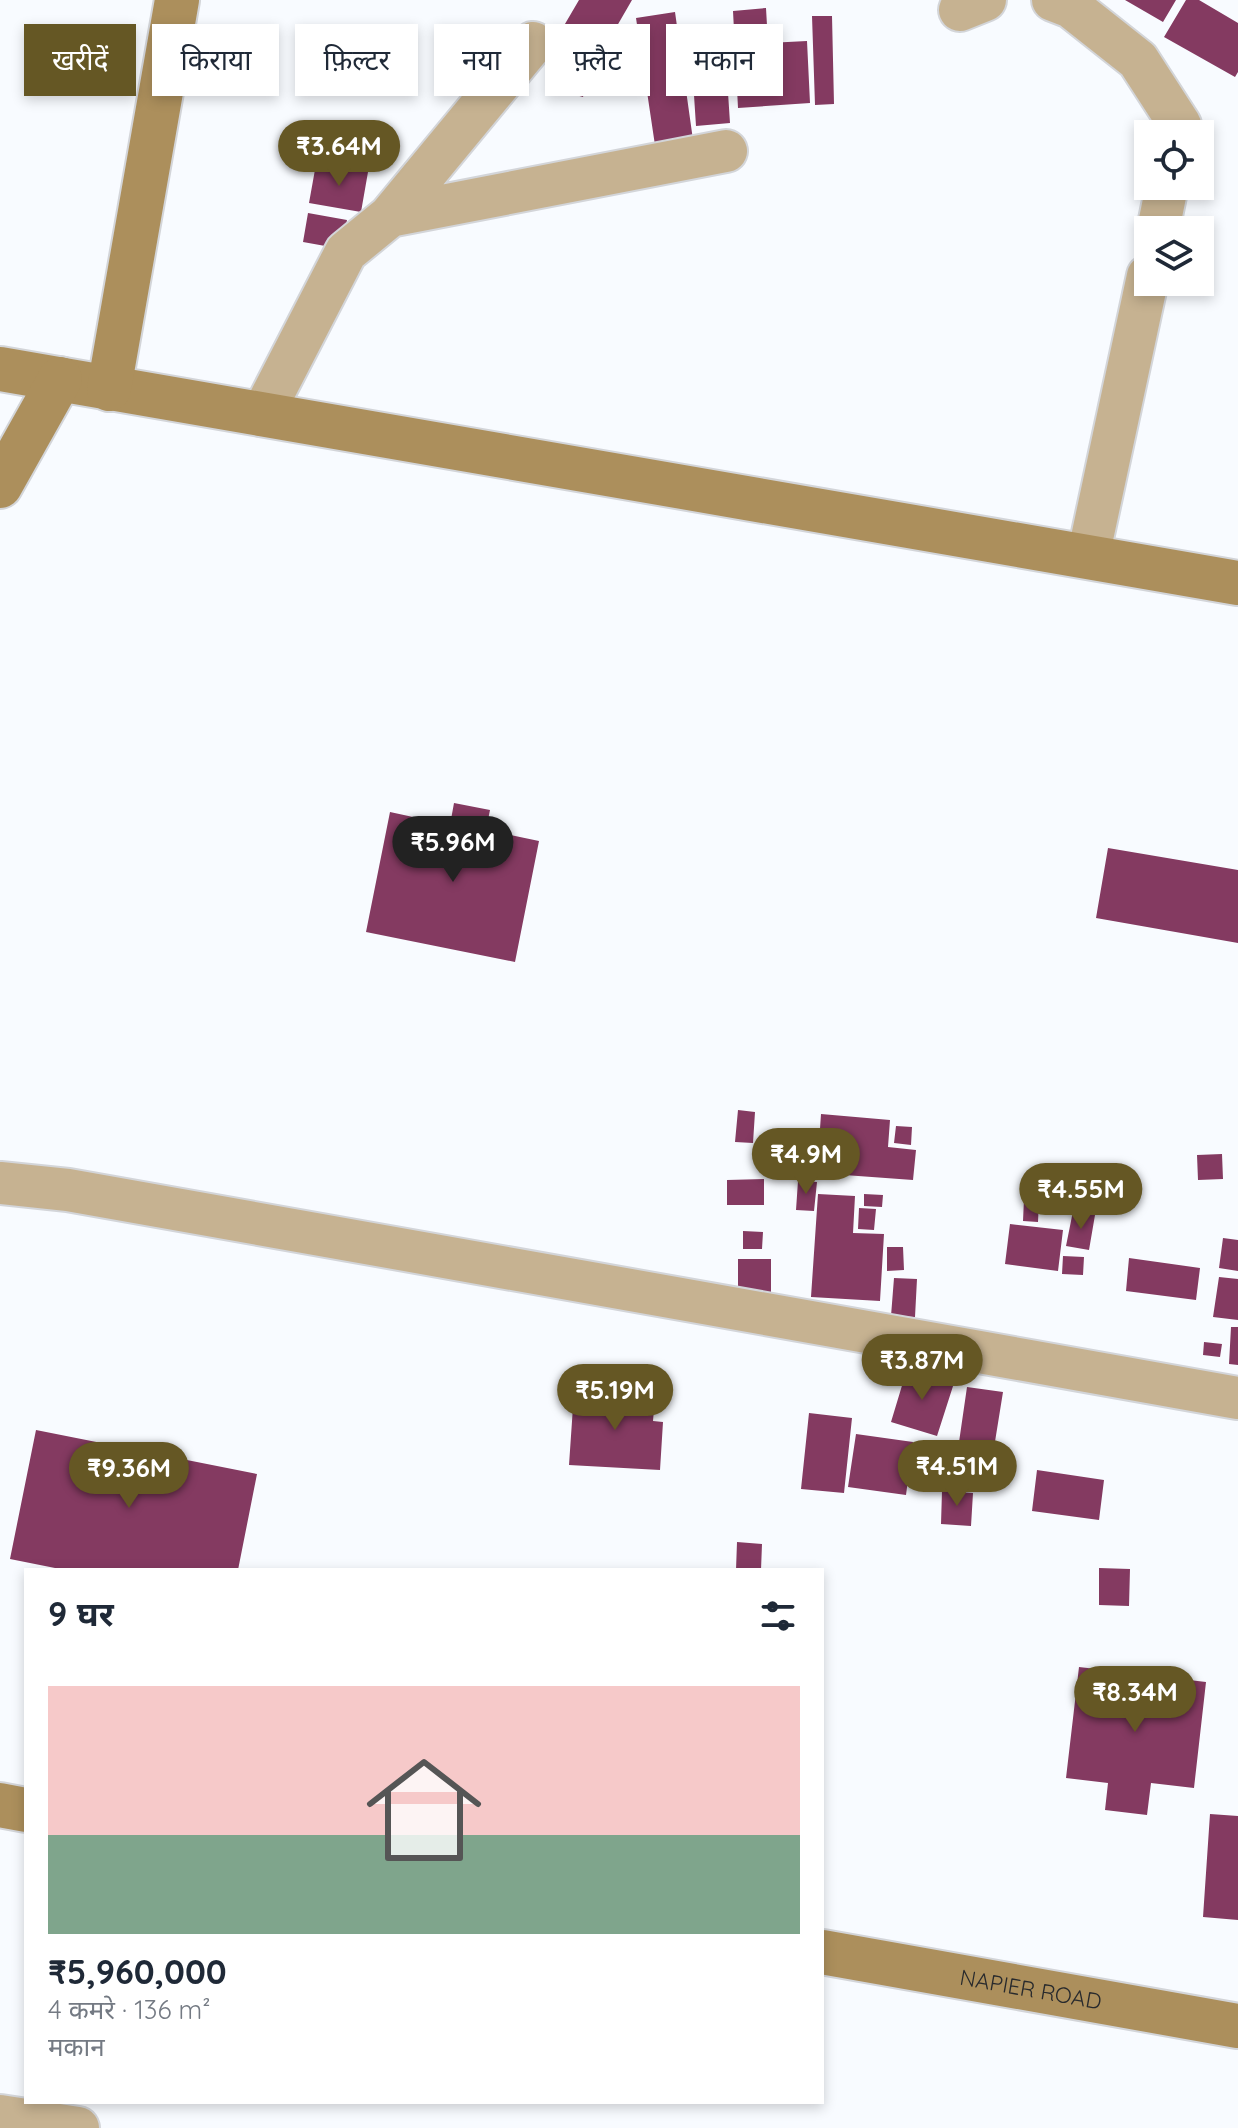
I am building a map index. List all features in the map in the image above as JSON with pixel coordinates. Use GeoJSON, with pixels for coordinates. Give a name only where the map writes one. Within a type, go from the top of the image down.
{"type":"FeatureCollection","features":[{"type":"Feature","properties":{"kind":"street"},"geometry":{"type":"LineString","coordinates":[[109,389],[177,0]]}},
{"type":"Feature","properties":{"kind":"street"},"geometry":{"type":"LineString","coordinates":[[1053,0],[1071,7],[1138,60],[1177,120]]}},
{"type":"Feature","properties":{"kind":"street"},"geometry":{"type":"LineString","coordinates":[[262,415],[346,252],[390,216],[533,43]]}},
{"type":"Feature","properties":{"kind":"street"},"geometry":{"type":"LineString","coordinates":[[390,216],[726,151]]}},
{"type":"Feature","properties":{"kind":"street"},"geometry":{"type":"LineString","coordinates":[[1088,557],[1144,296]]}},
{"type":"Feature","properties":{"kind":"street"},"geometry":{"type":"LineString","coordinates":[[0,369],[1238,583]]}},
{"type":"Feature","properties":{"kind":"street"},"geometry":{"type":"LineString","coordinates":[[0,486],[60,379]]}},
{"type":"Feature","properties":{"kind":"street"},"geometry":{"type":"LineString","coordinates":[[0,1183],[68,1190],[1238,1398]]}},
{"type":"Feature","properties":{"kind":"street","name":"NAPIER ROAD"},"geometry":{"type":"LineString","coordinates":[[824,1952],[1238,2026]]}},
{"type":"Feature","properties":{"kind":"street"},"geometry":{"type":"LineString","coordinates":[[0,2116],[78,2128]]}},
{"type":"Feature","properties":{"kind":"building"},"geometry":{"type":"Polygon","coordinates":[[[579,0],[632,0],[618,24],[565,24],[579,0]]]}},
{"type":"Feature","properties":{"kind":"building"},"geometry":{"type":"Polygon","coordinates":[[[1125,0],[1176,0],[1163,22],[1125,0]]]}},
{"type":"Feature","properties":{"kind":"building"},"geometry":{"type":"Polygon","coordinates":[[[1186,0],[1199,0],[1238,23],[1238,72],[1235,77],[1164,37],[1186,0]]]}},
{"type":"Feature","properties":{"kind":"building"},"geometry":{"type":"Polygon","coordinates":[[[766,8],[767,24],[734,24],[733,11],[766,8]]]}},
{"type":"Feature","properties":{"kind":"building"},"geometry":{"type":"Polygon","coordinates":[[[675,12],[677,24],[666,24],[666,96],[687,96],[694,147],[656,152],[648,96],[650,24],[637,24],[636,18],[675,12]]]}},
{"type":"Feature","properties":{"kind":"building"},"geometry":{"type":"Polygon","coordinates":[[[812,16],[832,16],[834,104],[815,105],[812,16]]]}},
{"type":"Feature","properties":{"kind":"building"},"geometry":{"type":"Polygon","coordinates":[[[807,41],[810,103],[738,108],[737,96],[783,96],[783,42],[807,41]]]}},
{"type":"Feature","properties":{"kind":"building"},"geometry":{"type":"Polygon","coordinates":[[[694,96],[728,96],[730,123],[696,126],[694,96]]]}},
{"type":"Feature","properties":{"kind":"building"},"geometry":{"type":"Polygon","coordinates":[[[316,164],[368,172],[361,212],[309,203],[316,164]]]}},
{"type":"Feature","properties":{"kind":"building"},"geometry":{"type":"Polygon","coordinates":[[[308,213],[347,220],[342,249],[303,242],[308,213]]]}},
{"type":"Feature","properties":{"kind":"building"},"geometry":{"type":"Polygon","coordinates":[[[454,803],[490,810],[486,830],[539,841],[515,962],[366,932],[390,812],[450,825],[454,803]]]}},
{"type":"Feature","properties":{"kind":"building"},"geometry":{"type":"Polygon","coordinates":[[[1108,848],[1238,870],[1238,943],[1096,918],[1108,848]]]}},
{"type":"Feature","properties":{"kind":"building"},"geometry":{"type":"Polygon","coordinates":[[[738,1110],[755,1112],[753,1143],[735,1142],[738,1110]]]}},
{"type":"Feature","properties":{"kind":"building"},"geometry":{"type":"Polygon","coordinates":[[[821,1114],[890,1120],[888,1147],[916,1150],[913,1180],[817,1173],[821,1114]]]}},
{"type":"Feature","properties":{"kind":"building"},"geometry":{"type":"Polygon","coordinates":[[[896,1126],[912,1127],[911,1145],[894,1143],[896,1126]]]}},
{"type":"Feature","properties":{"kind":"building"},"geometry":{"type":"Polygon","coordinates":[[[1222,1154],[1223,1179],[1198,1180],[1197,1155],[1222,1154]]]}},
{"type":"Feature","properties":{"kind":"building"},"geometry":{"type":"Polygon","coordinates":[[[764,1179],[764,1205],[727,1205],[727,1180],[764,1179]]]}},
{"type":"Feature","properties":{"kind":"building"},"geometry":{"type":"Polygon","coordinates":[[[798,1181],[817,1182],[814,1211],[796,1210],[798,1181]]]}},
{"type":"Feature","properties":{"kind":"building"},"geometry":{"type":"Polygon","coordinates":[[[818,1194],[855,1196],[853,1233],[884,1234],[880,1301],[811,1297],[818,1194]]]}},
{"type":"Feature","properties":{"kind":"building"},"geometry":{"type":"Polygon","coordinates":[[[864,1194],[883,1195],[882,1207],[864,1206],[864,1194]]]}},
{"type":"Feature","properties":{"kind":"building"},"geometry":{"type":"Polygon","coordinates":[[[1024,1199],[1039,1201],[1038,1222],[1023,1221],[1024,1199]]]}},
{"type":"Feature","properties":{"kind":"building"},"geometry":{"type":"Polygon","coordinates":[[[859,1208],[876,1209],[874,1230],[858,1229],[859,1208]]]}},
{"type":"Feature","properties":{"kind":"building"},"geometry":{"type":"Polygon","coordinates":[[[1073,1211],[1095,1215],[1089,1250],[1066,1246],[1073,1211]]]}},
{"type":"Feature","properties":{"kind":"building"},"geometry":{"type":"Polygon","coordinates":[[[1010,1224],[1063,1230],[1058,1271],[1005,1264],[1010,1224]]]}},
{"type":"Feature","properties":{"kind":"building"},"geometry":{"type":"Polygon","coordinates":[[[743,1231],[763,1232],[762,1249],[743,1249],[743,1231]]]}},
{"type":"Feature","properties":{"kind":"building"},"geometry":{"type":"Polygon","coordinates":[[[1223,1238],[1238,1240],[1238,1271],[1219,1268],[1223,1238]]]}},
{"type":"Feature","properties":{"kind":"building"},"geometry":{"type":"Polygon","coordinates":[[[887,1247],[903,1247],[904,1270],[887,1271],[887,1247]]]}},
{"type":"Feature","properties":{"kind":"building"},"geometry":{"type":"Polygon","coordinates":[[[1063,1256],[1084,1257],[1083,1275],[1062,1274],[1063,1256]]]}},
{"type":"Feature","properties":{"kind":"building"},"geometry":{"type":"Polygon","coordinates":[[[1129,1258],[1200,1268],[1196,1300],[1126,1291],[1129,1258]]]}},
{"type":"Feature","properties":{"kind":"building"},"geometry":{"type":"Polygon","coordinates":[[[738,1259],[771,1259],[771,1295],[738,1294],[738,1259]]]}},
{"type":"Feature","properties":{"kind":"building"},"geometry":{"type":"Polygon","coordinates":[[[1219,1277],[1238,1279],[1238,1320],[1213,1317],[1219,1277]]]}},
{"type":"Feature","properties":{"kind":"building"},"geometry":{"type":"Polygon","coordinates":[[[894,1278],[917,1279],[915,1317],[891,1316],[894,1278]]]}},
{"type":"Feature","properties":{"kind":"building"},"geometry":{"type":"Polygon","coordinates":[[[1231,1327],[1238,1327],[1238,1365],[1229,1364],[1231,1327]]]}},
{"type":"Feature","properties":{"kind":"building"},"geometry":{"type":"Polygon","coordinates":[[[1204,1342],[1222,1344],[1220,1357],[1203,1355],[1204,1342]]]}},
{"type":"Feature","properties":{"kind":"building"},"geometry":{"type":"Polygon","coordinates":[[[907,1369],[954,1383],[937,1436],[891,1422],[907,1369]]]}},
{"type":"Feature","properties":{"kind":"building"},"geometry":{"type":"Polygon","coordinates":[[[967,1387],[1003,1392],[993,1454],[958,1449],[967,1387]]]}},
{"type":"Feature","properties":{"kind":"building"},"geometry":{"type":"Polygon","coordinates":[[[574,1392],[655,1397],[653,1421],[663,1422],[660,1470],[569,1465],[574,1392]]]}},
{"type":"Feature","properties":{"kind":"building"},"geometry":{"type":"Polygon","coordinates":[[[809,1413],[852,1418],[844,1493],[801,1489],[809,1413]]]}},
{"type":"Feature","properties":{"kind":"building"},"geometry":{"type":"Polygon","coordinates":[[[36,1430],[257,1474],[238,1568],[55,1568],[10,1559],[36,1430]]]}},
{"type":"Feature","properties":{"kind":"building"},"geometry":{"type":"Polygon","coordinates":[[[856,1434],[913,1442],[906,1495],[848,1487],[856,1434]]]}},
{"type":"Feature","properties":{"kind":"building"},"geometry":{"type":"Polygon","coordinates":[[[963,1455],[984,1456],[983,1472],[962,1470],[963,1455]]]}},
{"type":"Feature","properties":{"kind":"building"},"geometry":{"type":"Polygon","coordinates":[[[1037,1470],[1104,1480],[1099,1520],[1032,1511],[1037,1470]]]}},
{"type":"Feature","properties":{"kind":"building"},"geometry":{"type":"Polygon","coordinates":[[[942,1491],[973,1493],[971,1526],[941,1524],[942,1491]]]}},
{"type":"Feature","properties":{"kind":"building"},"geometry":{"type":"Polygon","coordinates":[[[737,1542],[762,1544],[761,1568],[736,1568],[737,1542]]]}},
{"type":"Feature","properties":{"kind":"building"},"geometry":{"type":"Polygon","coordinates":[[[1099,1568],[1130,1569],[1129,1606],[1099,1605],[1099,1568]]]}},
{"type":"Feature","properties":{"kind":"building"},"geometry":{"type":"Polygon","coordinates":[[[1079,1667],[1206,1682],[1194,1788],[1151,1783],[1147,1815],[1105,1810],[1108,1783],[1066,1778],[1079,1667]]]}},
{"type":"Feature","properties":{"kind":"building"},"geometry":{"type":"Polygon","coordinates":[[[1210,1814],[1238,1816],[1238,1920],[1203,1917],[1210,1814]]]}}]}
